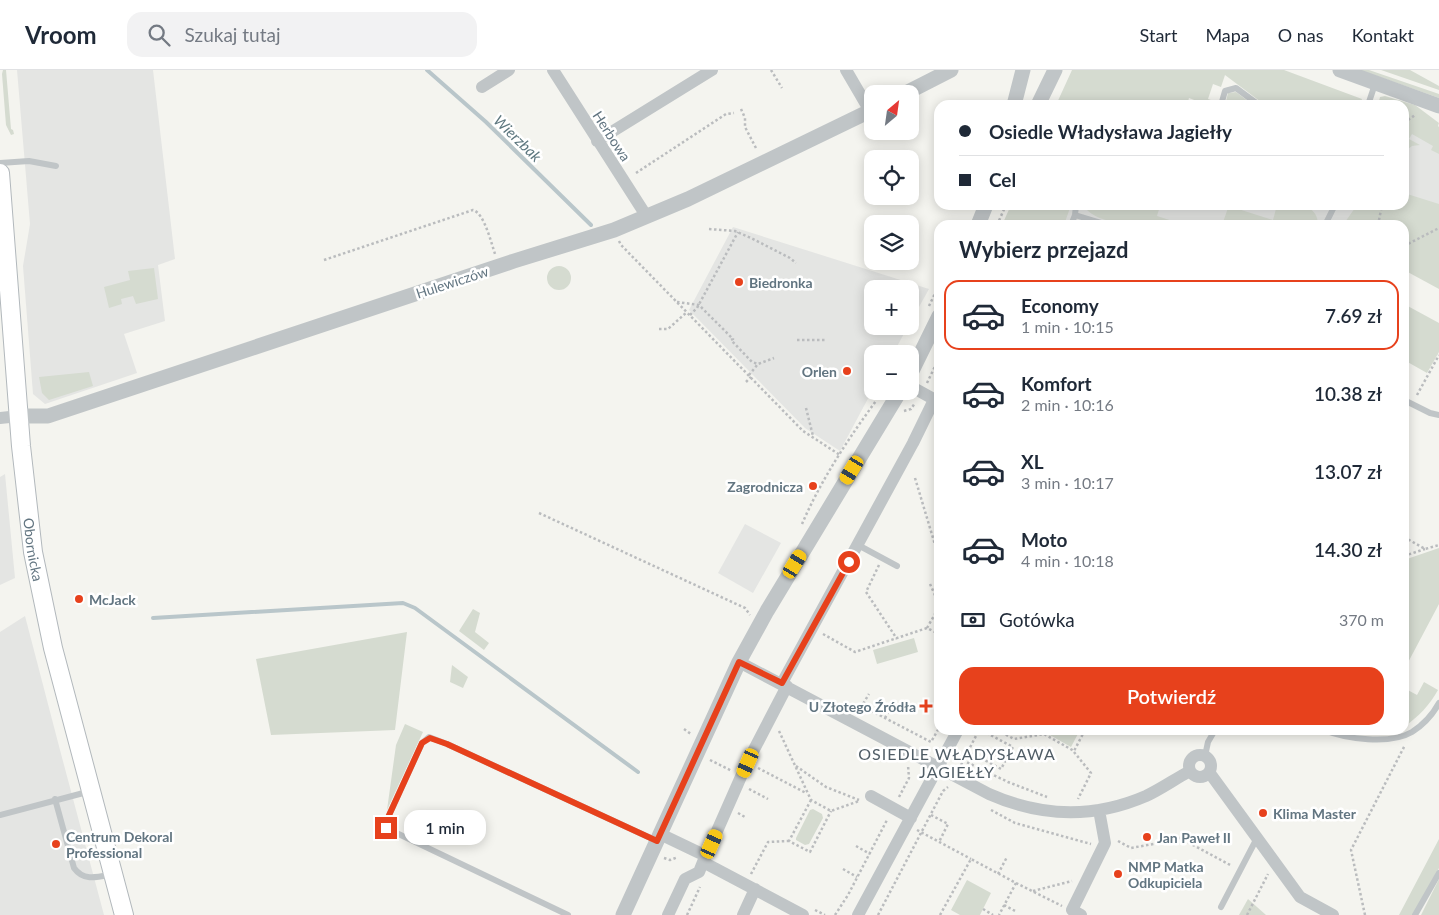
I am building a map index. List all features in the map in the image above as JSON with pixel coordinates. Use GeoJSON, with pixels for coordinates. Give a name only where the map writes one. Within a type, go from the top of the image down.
{"type":"FeatureCollection","features":[{"type":"Feature","properties":{"kind":"main road","name":"Obornicka"},"geometry":{"type":"LineString","coordinates":[[0,173],[18,416],[27,508],[39,586],[53,648],[124,915]]}},
{"type":"Feature","properties":{"kind":"street"},"geometry":{"type":"LineString","coordinates":[[482,87],[509,70]]}},
{"type":"Feature","properties":{"kind":"street","name":"Herbowa"},"geometry":{"type":"LineString","coordinates":[[553,70],[647,217]]}},
{"type":"Feature","properties":{"kind":"street"},"geometry":{"type":"LineString","coordinates":[[597,141],[712,70]]}},
{"type":"Feature","properties":{"kind":"street"},"geometry":{"type":"LineString","coordinates":[[846,70],[864,99]]}},
{"type":"Feature","properties":{"kind":"street"},"geometry":{"type":"LineString","coordinates":[[919,86],[951,70]]}},
{"type":"Feature","properties":{"kind":"street"},"geometry":{"type":"LineString","coordinates":[[1040,100],[1055,70]]}},
{"type":"Feature","properties":{"kind":"street"},"geometry":{"type":"LineString","coordinates":[[1340,70],[1439,106]]}},
{"type":"Feature","properties":{"kind":"street"},"geometry":{"type":"LineString","coordinates":[[1015,100],[1021,73]]}},
{"type":"Feature","properties":{"kind":"street","name":"Hulewiczów"},"geometry":{"type":"LineString","coordinates":[[18,416],[48,416],[57,414],[505,264],[614,230],[647,217],[864,113]]}},
{"type":"Feature","properties":{"kind":"street"},"geometry":{"type":"LineString","coordinates":[[919,357],[934,326]]}},
{"type":"Feature","properties":{"kind":"street"},"geometry":{"type":"LineString","coordinates":[[919,391],[934,400]]}},
{"type":"Feature","properties":{"kind":"street"},"geometry":{"type":"LineString","coordinates":[[623,915],[739,662],[767,611],[895,400]]}},
{"type":"Feature","properties":{"kind":"street"},"geometry":{"type":"LineString","coordinates":[[668,915],[685,880],[699,872],[812,628],[934,405]]}},
{"type":"Feature","properties":{"kind":"street"},"geometry":{"type":"LineString","coordinates":[[0,418],[18,416]]}},
{"type":"Feature","properties":{"kind":"street"},"geometry":{"type":"LineString","coordinates":[[739,662],[1002,800],[1033,810],[1068,813],[1124,805],[1148,795],[1190,771]]}},
{"type":"Feature","properties":{"kind":"street"},"geometry":{"type":"LineString","coordinates":[[858,915],[955,735]]}},
{"type":"Feature","properties":{"kind":"street"},"geometry":{"type":"LineString","coordinates":[[1197,755],[1205,756],[1211,763],[1209,772],[1201,777],[1196,776],[1190,771],[1190,759],[1197,755]]}},
{"type":"Feature","properties":{"kind":"street"},"geometry":{"type":"LineString","coordinates":[[1209,772],[1300,897],[1333,915]]}},
{"type":"Feature","properties":{"kind":"street"},"geometry":{"type":"LineString","coordinates":[[871,796],[909,821]]}},
{"type":"Feature","properties":{"kind":"street"},"geometry":{"type":"LineString","coordinates":[[1071,909],[1106,843],[1099,810]]}},
{"type":"Feature","properties":{"kind":"street"},"geometry":{"type":"LineString","coordinates":[[658,837],[705,859],[803,915]]}},
{"type":"Feature","properties":{"kind":"street"},"geometry":{"type":"LineString","coordinates":[[743,915],[755,889]]}},
{"type":"Feature","properties":{"kind":"lane"},"geometry":{"type":"LineString","coordinates":[[1370,100],[1376,83]]}},
{"type":"Feature","properties":{"kind":"lane"},"geometry":{"type":"LineString","coordinates":[[1222,100],[1225,91],[1236,88],[1252,100]]}},
{"type":"Feature","properties":{"kind":"lane"},"geometry":{"type":"LineString","coordinates":[[0,163],[29,161],[56,166]]}},
{"type":"Feature","properties":{"kind":"lane"},"geometry":{"type":"LineString","coordinates":[[1074,220],[1076,210]]}},
{"type":"Feature","properties":{"kind":"lane"},"geometry":{"type":"LineString","coordinates":[[1075,215],[1092,220]]}},
{"type":"Feature","properties":{"kind":"lane"},"geometry":{"type":"LineString","coordinates":[[1409,402],[1439,416]]}},
{"type":"Feature","properties":{"kind":"lane"},"geometry":{"type":"LineString","coordinates":[[858,545],[897,566]]}},
{"type":"Feature","properties":{"kind":"lane"},"geometry":{"type":"LineString","coordinates":[[1411,733],[1424,723],[1439,703]]}},
{"type":"Feature","properties":{"kind":"lane"},"geometry":{"type":"LineString","coordinates":[[1205,756],[1208,742],[1212,735]]}},
{"type":"Feature","properties":{"kind":"lane"},"geometry":{"type":"LineString","coordinates":[[1338,735],[1347,738],[1373,739],[1403,735]]}},
{"type":"Feature","properties":{"kind":"lane"},"geometry":{"type":"LineString","coordinates":[[568,915],[386,828],[385,824],[422,743],[430,738],[447,744],[658,837]]}},
{"type":"Feature","properties":{"kind":"lane"},"geometry":{"type":"LineString","coordinates":[[0,815],[92,791]]}},
{"type":"Feature","properties":{"kind":"lane"},"geometry":{"type":"LineString","coordinates":[[55,800],[74,868],[77,872],[87,877],[114,874]]}},
{"type":"Feature","properties":{"kind":"lane"},"geometry":{"type":"LineString","coordinates":[[1221,907],[1257,838]]}},
{"type":"Feature","properties":{"kind":"lane"},"geometry":{"type":"LineString","coordinates":[[1416,915],[1439,873]]}},
{"type":"Feature","properties":{"kind":"path"},"geometry":{"type":"LineString","coordinates":[[771,70],[782,88]]}},
{"type":"Feature","properties":{"kind":"path"},"geometry":{"type":"LineString","coordinates":[[741,109],[745,118],[745,128],[759,154]]}},
{"type":"Feature","properties":{"kind":"path"},"geometry":{"type":"LineString","coordinates":[[636,173],[726,114],[734,112]]}},
{"type":"Feature","properties":{"kind":"path"},"geometry":{"type":"LineString","coordinates":[[1409,119],[1415,115]]}},
{"type":"Feature","properties":{"kind":"path"},"geometry":{"type":"LineString","coordinates":[[324,260],[473,210],[482,216],[497,260]]}},
{"type":"Feature","properties":{"kind":"path"},"geometry":{"type":"LineString","coordinates":[[1409,243],[1439,228]]}},
{"type":"Feature","properties":{"kind":"path"},"geometry":{"type":"LineString","coordinates":[[709,229],[738,232],[790,258],[796,263]]}},
{"type":"Feature","properties":{"kind":"path"},"geometry":{"type":"LineString","coordinates":[[690,315],[698,305],[738,232]]}},
{"type":"Feature","properties":{"kind":"path"},"geometry":{"type":"LineString","coordinates":[[617,237],[621,245],[803,431],[840,455]]}},
{"type":"Feature","properties":{"kind":"path"},"geometry":{"type":"LineString","coordinates":[[676,302],[698,305],[733,339],[731,340],[752,362],[758,364]]}},
{"type":"Feature","properties":{"kind":"path"},"geometry":{"type":"LineString","coordinates":[[659,330],[668,329],[687,312]]}},
{"type":"Feature","properties":{"kind":"path"},"geometry":{"type":"LineString","coordinates":[[797,340],[826,340]]}},
{"type":"Feature","properties":{"kind":"path"},"geometry":{"type":"LineString","coordinates":[[1412,404],[1439,355]]}},
{"type":"Feature","properties":{"kind":"path"},"geometry":{"type":"LineString","coordinates":[[746,382],[758,364],[774,358]]}},
{"type":"Feature","properties":{"kind":"path"},"geometry":{"type":"LineString","coordinates":[[806,408],[814,438]]}},
{"type":"Feature","properties":{"kind":"path"},"geometry":{"type":"LineString","coordinates":[[915,478],[934,541]]}},
{"type":"Feature","properties":{"kind":"path"},"geometry":{"type":"LineString","coordinates":[[539,513],[746,608],[750,616]]}},
{"type":"Feature","properties":{"kind":"path"},"geometry":{"type":"LineString","coordinates":[[1409,540],[1425,549]]}},
{"type":"Feature","properties":{"kind":"path"},"geometry":{"type":"LineString","coordinates":[[1409,554],[1439,545]]}},
{"type":"Feature","properties":{"kind":"path"},"geometry":{"type":"LineString","coordinates":[[880,564],[866,592],[897,639]]}},
{"type":"Feature","properties":{"kind":"path"},"geometry":{"type":"LineString","coordinates":[[930,584],[934,594]]}},
{"type":"Feature","properties":{"kind":"path"},"geometry":{"type":"LineString","coordinates":[[812,628],[855,652],[927,628],[934,615]]}},
{"type":"Feature","properties":{"kind":"path"},"geometry":{"type":"LineString","coordinates":[[927,628],[934,632]]}},
{"type":"Feature","properties":{"kind":"path"},"geometry":{"type":"LineString","coordinates":[[869,694],[862,706],[931,742],[933,748]]}},
{"type":"Feature","properties":{"kind":"path"},"geometry":{"type":"LineString","coordinates":[[885,718],[894,701]]}},
{"type":"Feature","properties":{"kind":"path"},"geometry":{"type":"LineString","coordinates":[[773,735],[776,726],[806,793],[811,800],[831,811]]}},
{"type":"Feature","properties":{"kind":"path"},"geometry":{"type":"LineString","coordinates":[[684,729],[691,734]]}},
{"type":"Feature","properties":{"kind":"path"},"geometry":{"type":"LineString","coordinates":[[1365,915],[1351,850],[1411,733]]}},
{"type":"Feature","properties":{"kind":"path"},"geometry":{"type":"LineString","coordinates":[[931,742],[935,735]]}},
{"type":"Feature","properties":{"kind":"path"},"geometry":{"type":"LineString","coordinates":[[963,761],[977,735]]}},
{"type":"Feature","properties":{"kind":"path"},"geometry":{"type":"LineString","coordinates":[[968,751],[1001,769],[1013,747],[990,735]]}},
{"type":"Feature","properties":{"kind":"path"},"geometry":{"type":"LineString","coordinates":[[1006,735],[1014,739],[1038,735]]}},
{"type":"Feature","properties":{"kind":"path"},"geometry":{"type":"LineString","coordinates":[[1046,735],[1074,751],[1091,773],[1076,803],[1078,803]]}},
{"type":"Feature","properties":{"kind":"path"},"geometry":{"type":"LineString","coordinates":[[1074,751],[1082,735]]}},
{"type":"Feature","properties":{"kind":"path"},"geometry":{"type":"LineString","coordinates":[[709,759],[742,776]]}},
{"type":"Feature","properties":{"kind":"path"},"geometry":{"type":"LineString","coordinates":[[761,760],[757,768],[806,793]]}},
{"type":"Feature","properties":{"kind":"path"},"geometry":{"type":"LineString","coordinates":[[751,875],[768,842],[789,841],[810,852],[831,811],[861,801],[826,787],[795,765]]}},
{"type":"Feature","properties":{"kind":"path"},"geometry":{"type":"LineString","coordinates":[[973,766],[1008,782],[1055,799]]}},
{"type":"Feature","properties":{"kind":"path"},"geometry":{"type":"LineString","coordinates":[[878,915],[943,791],[949,787]]}},
{"type":"Feature","properties":{"kind":"path"},"geometry":{"type":"LineString","coordinates":[[748,788],[768,799]]}},
{"type":"Feature","properties":{"kind":"path"},"geometry":{"type":"LineString","coordinates":[[789,841],[811,800]]}},
{"type":"Feature","properties":{"kind":"path"},"geometry":{"type":"LineString","coordinates":[[737,812],[745,817]]}},
{"type":"Feature","properties":{"kind":"path"},"geometry":{"type":"LineString","coordinates":[[931,815],[948,824],[939,842]]}},
{"type":"Feature","properties":{"kind":"path"},"geometry":{"type":"LineString","coordinates":[[909,821],[922,833],[1033,892],[1071,909]]}},
{"type":"Feature","properties":{"kind":"path"},"geometry":{"type":"LineString","coordinates":[[1106,843],[1116,840],[1131,848],[1159,843],[1171,837],[1180,838],[1240,870]]}},
{"type":"Feature","properties":{"kind":"path"},"geometry":{"type":"LineString","coordinates":[[856,846],[870,854]]}},
{"type":"Feature","properties":{"kind":"path"},"geometry":{"type":"LineString","coordinates":[[998,874],[1007,857]]}},
{"type":"Feature","properties":{"kind":"path"},"geometry":{"type":"LineString","coordinates":[[940,915],[970,859]]}},
{"type":"Feature","properties":{"kind":"path"},"geometry":{"type":"LineString","coordinates":[[1247,915],[1277,865]]}},
{"type":"Feature","properties":{"kind":"path"},"geometry":{"type":"LineString","coordinates":[[835,915],[857,877],[843,870]]}},
{"type":"Feature","properties":{"kind":"path"},"geometry":{"type":"LineString","coordinates":[[1033,892],[1078,880],[1074,886]]}},
{"type":"Feature","properties":{"kind":"path"},"geometry":{"type":"LineString","coordinates":[[687,915],[703,881]]}},
{"type":"Feature","properties":{"kind":"path"},"geometry":{"type":"LineString","coordinates":[[999,915],[1016,883]]}},
{"type":"Feature","properties":{"kind":"path"},"geometry":{"type":"LineString","coordinates":[[943,897],[948,900]]}},
{"type":"Feature","properties":{"kind":"path"},"geometry":{"type":"LineString","coordinates":[[1004,905],[1017,912]]}},
{"type":"Feature","properties":{"kind":"path"},"geometry":{"type":"LineString","coordinates":[[983,909],[993,915]]}},
{"type":"Feature","properties":{"kind":"shaded area"},"geometry":{"type":"Polygon","coordinates":[[[3,70],[6,70],[11,129],[14,134],[11,135],[6,125],[3,70]]]}},
{"type":"Feature","properties":{"kind":"shaded area"},"geometry":{"type":"Polygon","coordinates":[[[17,70],[153,70],[175,259],[158,265],[165,321],[124,334],[137,373],[45,404],[33,394],[23,266],[30,224],[17,70]]]}},
{"type":"Feature","properties":{"kind":"shaded area"},"geometry":{"type":"Polygon","coordinates":[[[1072,70],[1284,70],[1362,99],[1258,100],[1225,75],[1221,87],[1213,84],[1208,99],[1211,100],[1194,100],[1189,98],[1188,100],[1058,100],[1072,70]]]}},
{"type":"Feature","properties":{"kind":"shaded area"},"geometry":{"type":"Polygon","coordinates":[[[1360,70],[1369,70],[1439,94],[1439,98],[1360,70]]]}},
{"type":"Feature","properties":{"kind":"shaded area"},"geometry":{"type":"Polygon","coordinates":[[[1381,70],[1410,70],[1439,86],[1439,90],[1381,70]]]}},
{"type":"Feature","properties":{"kind":"shaded area"},"geometry":{"type":"Polygon","coordinates":[[[1236,92],[1247,100],[1226,100],[1228,93],[1236,92]]]}},
{"type":"Feature","properties":{"kind":"shaded area"},"geometry":{"type":"Polygon","coordinates":[[[1385,96],[1398,100],[1379,100],[1380,97],[1385,96]]]}},
{"type":"Feature","properties":{"kind":"shaded area"},"geometry":{"type":"Polygon","coordinates":[[[1409,103],[1415,105],[1439,123],[1439,154],[1431,150],[1433,146],[1412,134],[1409,139],[1409,103]]]}},
{"type":"Feature","properties":{"kind":"shaded area"},"geometry":{"type":"Polygon","coordinates":[[[1409,129],[1439,140],[1439,286],[1409,234],[1409,220],[1032,220],[1038,210],[1409,210],[1409,129]]]}},
{"type":"Feature","properties":{"kind":"shaded area"},"geometry":{"type":"Polygon","coordinates":[[[1409,139],[1420,145],[1409,148],[1409,139]]]}},
{"type":"Feature","properties":{"kind":"shaded area"},"geometry":{"type":"Polygon","coordinates":[[[1409,195],[1439,204],[1439,289],[1409,273],[1409,220],[1346,220],[1354,210],[1409,210],[1409,195]]]}},
{"type":"Feature","properties":{"kind":"shaded area"},"geometry":{"type":"Polygon","coordinates":[[[1009,210],[1069,210],[1066,220],[1004,220],[1009,210]]]}},
{"type":"Feature","properties":{"kind":"shaded area"},"geometry":{"type":"Polygon","coordinates":[[[1088,210],[1159,210],[1157,216],[1169,220],[1106,220],[1088,210]]]}},
{"type":"Feature","properties":{"kind":"shaded area"},"geometry":{"type":"Polygon","coordinates":[[[1227,210],[1241,210],[1273,220],[1224,220],[1227,210]]]}},
{"type":"Feature","properties":{"kind":"shaded area"},"geometry":{"type":"Polygon","coordinates":[[[1276,210],[1311,210],[1317,220],[1273,220],[1276,210]]]}},
{"type":"Feature","properties":{"kind":"shaded area"},"geometry":{"type":"Polygon","coordinates":[[[733,227],[901,280],[864,280],[864,335],[903,335],[898,345],[864,345],[864,400],[867,400],[840,451],[805,428],[689,310],[733,227]]]}},
{"type":"Feature","properties":{"kind":"shaded area"},"geometry":{"type":"Polygon","coordinates":[[[559,266],[568,269],[571,278],[568,287],[559,290],[550,287],[547,278],[550,269],[559,266]]]}},
{"type":"Feature","properties":{"kind":"shaded area"},"geometry":{"type":"Polygon","coordinates":[[[154,268],[158,299],[136,304],[133,296],[121,299],[122,304],[109,308],[104,287],[130,280],[128,271],[154,268]]]}},
{"type":"Feature","properties":{"kind":"shaded area"},"geometry":{"type":"Polygon","coordinates":[[[919,286],[929,289],[919,307],[919,286]]]}},
{"type":"Feature","properties":{"kind":"shaded area"},"geometry":{"type":"Polygon","coordinates":[[[1409,307],[1439,323],[1439,352],[1427,373],[1409,363],[1409,307]]]}},
{"type":"Feature","properties":{"kind":"shaded area"},"geometry":{"type":"Polygon","coordinates":[[[89,372],[93,386],[49,400],[42,393],[39,377],[89,372]]]}},
{"type":"Feature","properties":{"kind":"shaded area"},"geometry":{"type":"Polygon","coordinates":[[[5,474],[15,578],[0,585],[0,477],[5,474]]]}},
{"type":"Feature","properties":{"kind":"shaded area"},"geometry":{"type":"Polygon","coordinates":[[[745,524],[781,543],[753,593],[718,573],[745,524]]]}},
{"type":"Feature","properties":{"kind":"shaded area"},"geometry":{"type":"Polygon","coordinates":[[[1439,548],[1439,604],[1409,661],[1409,558],[1439,548]]]}},
{"type":"Feature","properties":{"kind":"shaded area"},"geometry":{"type":"Polygon","coordinates":[[[473,609],[480,613],[475,632],[489,643],[484,650],[459,631],[473,609]]]}},
{"type":"Feature","properties":{"kind":"shaded area"},"geometry":{"type":"Polygon","coordinates":[[[25,616],[104,915],[0,915],[0,632],[25,616]]]}},
{"type":"Feature","properties":{"kind":"shaded area"},"geometry":{"type":"Polygon","coordinates":[[[407,632],[395,730],[271,735],[256,659],[407,632]]]}},
{"type":"Feature","properties":{"kind":"shaded area"},"geometry":{"type":"Polygon","coordinates":[[[914,638],[918,652],[877,664],[873,650],[914,638]]]}},
{"type":"Feature","properties":{"kind":"shaded area"},"geometry":{"type":"Polygon","coordinates":[[[452,665],[468,677],[463,688],[450,682],[452,665]]]}},
{"type":"Feature","properties":{"kind":"shaded area"},"geometry":{"type":"Polygon","coordinates":[[[1424,682],[1438,690],[1431,701],[1409,723],[1409,691],[1417,695],[1424,682]]]}},
{"type":"Feature","properties":{"kind":"shaded area"},"geometry":{"type":"Polygon","coordinates":[[[405,724],[423,732],[387,810],[396,745],[405,724]]]}},
{"type":"Feature","properties":{"kind":"shaded area"},"geometry":{"type":"Polygon","coordinates":[[[1050,735],[1077,735],[1071,747],[1050,735]]]}},
{"type":"Feature","properties":{"kind":"shaded area"},"geometry":{"type":"Polygon","coordinates":[[[813,809],[822,814],[823,818],[809,844],[805,845],[796,840],[796,838],[810,810],[813,809]]]}},
{"type":"Feature","properties":{"kind":"shaded area"},"geometry":{"type":"Polygon","coordinates":[[[1439,839],[1439,868],[1414,915],[1399,915],[1439,839]]]}},
{"type":"Feature","properties":{"kind":"shaded area"},"geometry":{"type":"Polygon","coordinates":[[[1439,879],[1439,915],[1421,915],[1439,879]]]}},
{"type":"Feature","properties":{"kind":"shaded area"},"geometry":{"type":"Polygon","coordinates":[[[967,880],[991,893],[980,915],[960,915],[951,910],[967,880]]]}},
{"type":"Feature","properties":{"kind":"shaded area"},"geometry":{"type":"Polygon","coordinates":[[[1248,899],[1266,915],[1239,915],[1248,899]]]}},
{"type":"Feature","properties":{"kind":"waterway","name":"Wierzbak"},"geometry":{"type":"LineString","coordinates":[[427,70],[486,122],[591,225]]}},
{"type":"Feature","properties":{"kind":"waterway"},"geometry":{"type":"LineString","coordinates":[[153,618],[403,603],[415,608],[638,772]]}},
{"type":"Feature","properties":{"kind":"place","name":"Biedronka"},"geometry":{"type":"Point","coordinates":[739,282]}},
{"type":"Feature","properties":{"kind":"place","name":"Orlen"},"geometry":{"type":"Point","coordinates":[847,371]}},
{"type":"Feature","properties":{"kind":"place","name":"Zagrodnicza"},"geometry":{"type":"Point","coordinates":[813,486]}},
{"type":"Feature","properties":{"kind":"place","name":"McJack"},"geometry":{"type":"Point","coordinates":[79,599]}},
{"type":"Feature","properties":{"kind":"place","name":"U Złotego Źródła"},"geometry":{"type":"Point","coordinates":[926,706]}},
{"type":"Feature","properties":{"kind":"place","name":"Klima Master"},"geometry":{"type":"Point","coordinates":[1263,813]}},
{"type":"Feature","properties":{"kind":"place","name":"Jan Paweł II"},"geometry":{"type":"Point","coordinates":[1147,837]}},
{"type":"Feature","properties":{"kind":"place","name":"Centrum Dekoral Professional"},"geometry":{"type":"Point","coordinates":[56,844]}},
{"type":"Feature","properties":{"kind":"place","name":"NMP Matka Odkupiciela"},"geometry":{"type":"Point","coordinates":[1118,874]}},
{"type":"Feature","properties":{"kind":"district","name":"OSIEDLE WŁADYSŁAWA JAGIEŁŁY"},"geometry":{"type":"Point","coordinates":[957,762]}},
{"type":"Feature","properties":{"kind":"route"},"geometry":{"type":"LineString","coordinates":[[386,828],[385,824],[422,743],[430,738],[447,744],[657,841],[739,662],[782,683],[849,562]]}}]}
